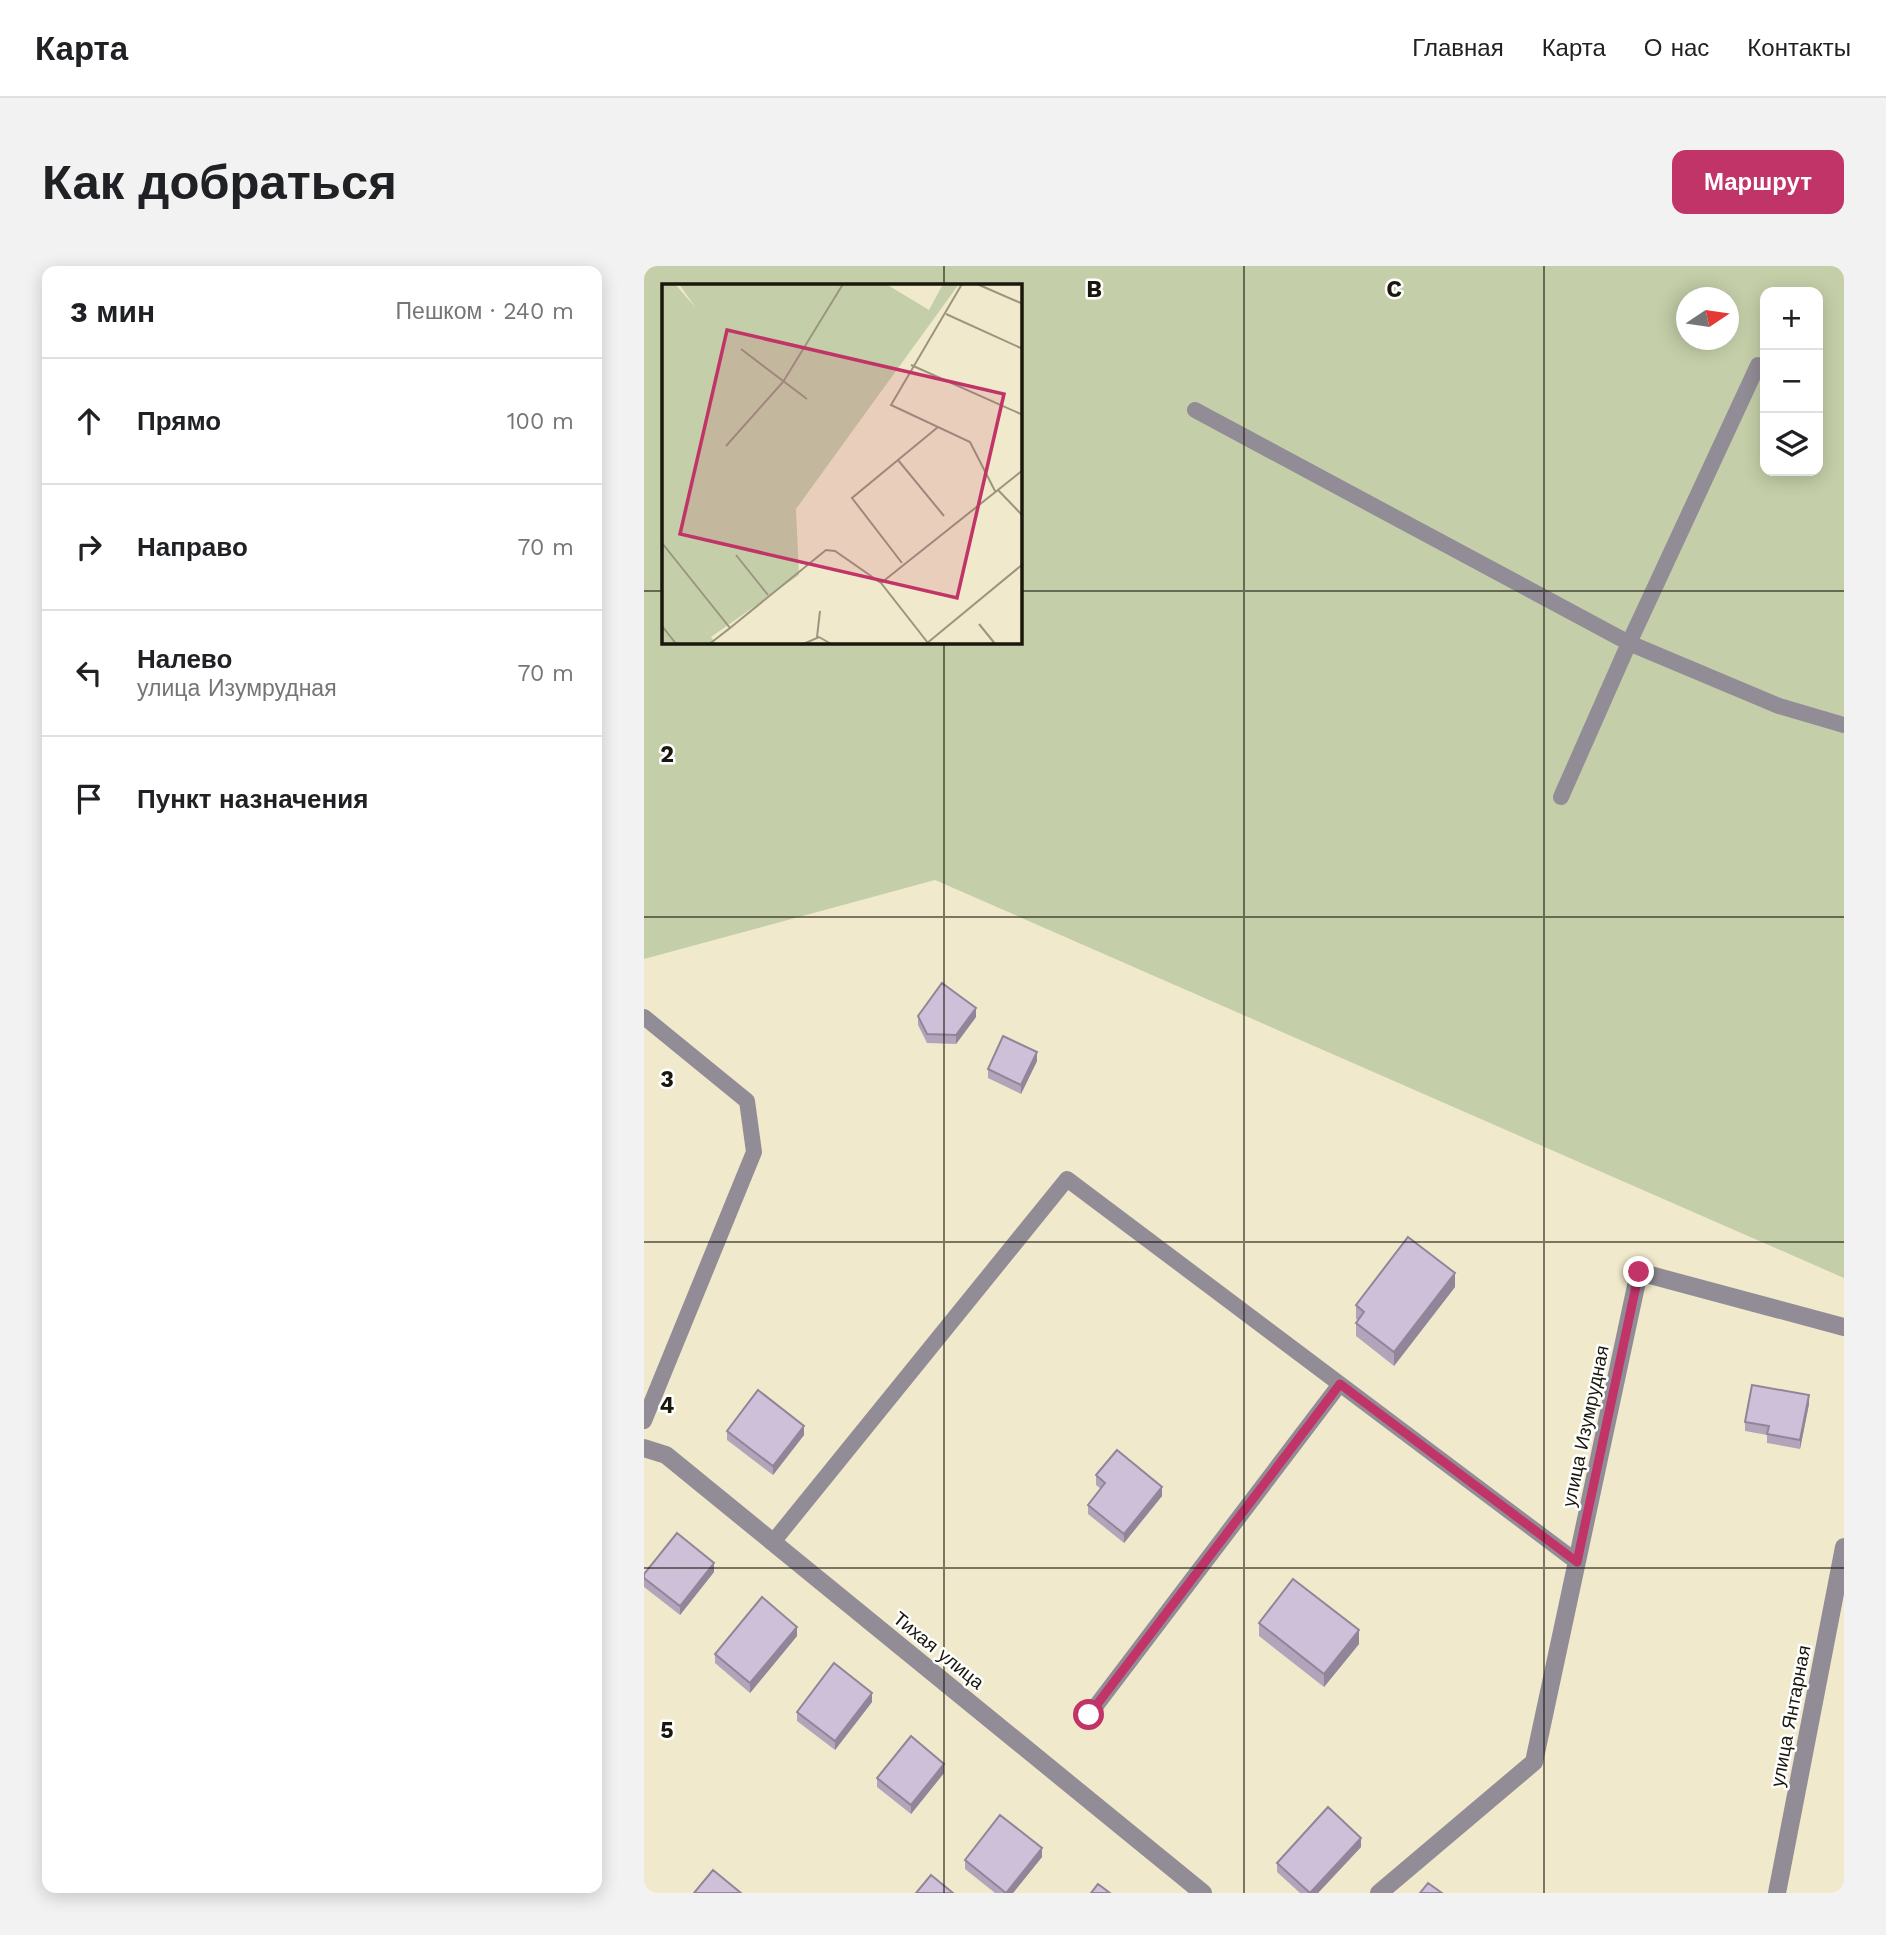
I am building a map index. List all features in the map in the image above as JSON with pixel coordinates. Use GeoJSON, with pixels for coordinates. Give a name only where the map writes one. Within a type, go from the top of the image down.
{"type":"FeatureCollection","features":[{"type":"Feature","properties":{"kind":"street","name":"улица Изумрудная"},"geometry":{"type":"LineString","coordinates":[[1379,1893],[1534,1762],[1639,1272],[1844,1327]]}},
{"type":"Feature","properties":{"kind":"street","name":"Тихая улица"},"geometry":{"type":"LineString","coordinates":[[644,1448],[666,1455],[1203,1893]]}},
{"type":"Feature","properties":{"kind":"street","name":"улица Янтарная"},"geometry":{"type":"LineString","coordinates":[[1777,1893],[1844,1547]]}},
{"type":"Feature","properties":{"kind":"lane"},"geometry":{"type":"LineString","coordinates":[[1560,797],[1758,365]]}},
{"type":"Feature","properties":{"kind":"lane"},"geometry":{"type":"LineString","coordinates":[[1195,410],[1629,643],[1779,705],[1844,725]]}},
{"type":"Feature","properties":{"kind":"lane"},"geometry":{"type":"LineString","coordinates":[[644,1017],[747,1101],[754,1152],[644,1421]]}},
{"type":"Feature","properties":{"kind":"lane"},"geometry":{"type":"LineString","coordinates":[[773,1542],[1067,1180],[1577,1562]]}},
{"type":"Feature","properties":{"kind":"lane"},"geometry":{"type":"LineString","coordinates":[[1089,1715],[1340,1384]]}},
{"type":"Feature","properties":{"kind":"green space"},"geometry":{"type":"Polygon","coordinates":[[[644,266],[1844,266],[1844,1278],[935,880],[644,959],[644,266]]]}},
{"type":"Feature","properties":{"kind":"building"},"geometry":{"type":"Polygon","coordinates":[[[942,983],[976,1008],[956,1035],[927,1034],[918,1016],[942,983]]]}},
{"type":"Feature","properties":{"kind":"building"},"geometry":{"type":"Polygon","coordinates":[[[1003,1036],[1037,1052],[1021,1085],[988,1069],[1003,1036]]]}},
{"type":"Feature","properties":{"kind":"building"},"geometry":{"type":"Polygon","coordinates":[[[1408,1237],[1455,1273],[1394,1352],[1356,1323],[1364,1312],[1356,1305],[1408,1237]]]}},
{"type":"Feature","properties":{"kind":"building"},"geometry":{"type":"Polygon","coordinates":[[[1752,1385],[1809,1395],[1800,1440],[1767,1434],[1769,1426],[1745,1422],[1752,1385]]]}},
{"type":"Feature","properties":{"kind":"building"},"geometry":{"type":"Polygon","coordinates":[[[758,1390],[804,1426],[773,1466],[727,1431],[758,1390]]]}},
{"type":"Feature","properties":{"kind":"building"},"geometry":{"type":"Polygon","coordinates":[[[1117,1450],[1162,1487],[1124,1534],[1088,1505],[1105,1483],[1096,1475],[1117,1450]]]}},
{"type":"Feature","properties":{"kind":"building"},"geometry":{"type":"Polygon","coordinates":[[[677,1533],[714,1563],[680,1606],[644,1578],[644,1574],[677,1533]]]}},
{"type":"Feature","properties":{"kind":"building"},"geometry":{"type":"Polygon","coordinates":[[[1293,1579],[1359,1630],[1324,1674],[1259,1623],[1293,1579]]]}},
{"type":"Feature","properties":{"kind":"building"},"geometry":{"type":"Polygon","coordinates":[[[762,1597],[797,1627],[750,1683],[715,1654],[762,1597]]]}},
{"type":"Feature","properties":{"kind":"building"},"geometry":{"type":"Polygon","coordinates":[[[834,1663],[872,1693],[835,1741],[797,1712],[834,1663]]]}},
{"type":"Feature","properties":{"kind":"building"},"geometry":{"type":"Polygon","coordinates":[[[911,1736],[944,1764],[911,1805],[877,1778],[911,1736]]]}},
{"type":"Feature","properties":{"kind":"building"},"geometry":{"type":"Polygon","coordinates":[[[1328,1807],[1361,1838],[1310,1893],[1277,1863],[1328,1807]]]}},
{"type":"Feature","properties":{"kind":"building"},"geometry":{"type":"Polygon","coordinates":[[[1000,1815],[1042,1848],[1006,1893],[965,1860],[1000,1815]]]}},
{"type":"Feature","properties":{"kind":"building"},"geometry":{"type":"Polygon","coordinates":[[[713,1870],[741,1893],[694,1893],[713,1870]]]}},
{"type":"Feature","properties":{"kind":"building"},"geometry":{"type":"Polygon","coordinates":[[[931,1875],[953,1893],[916,1893],[931,1875]]]}},
{"type":"Feature","properties":{"kind":"building"},"geometry":{"type":"Polygon","coordinates":[[[1428,1883],[1442,1893],[1420,1893],[1428,1883]]]}},
{"type":"Feature","properties":{"kind":"building"},"geometry":{"type":"Polygon","coordinates":[[[1098,1884],[1110,1893],[1091,1893],[1098,1884]]]}},
{"type":"Feature","properties":{"kind":"route"},"geometry":{"type":"LineString","coordinates":[[1089,1715],[1340,1384],[1577,1562],[1639,1272]]}}]}
